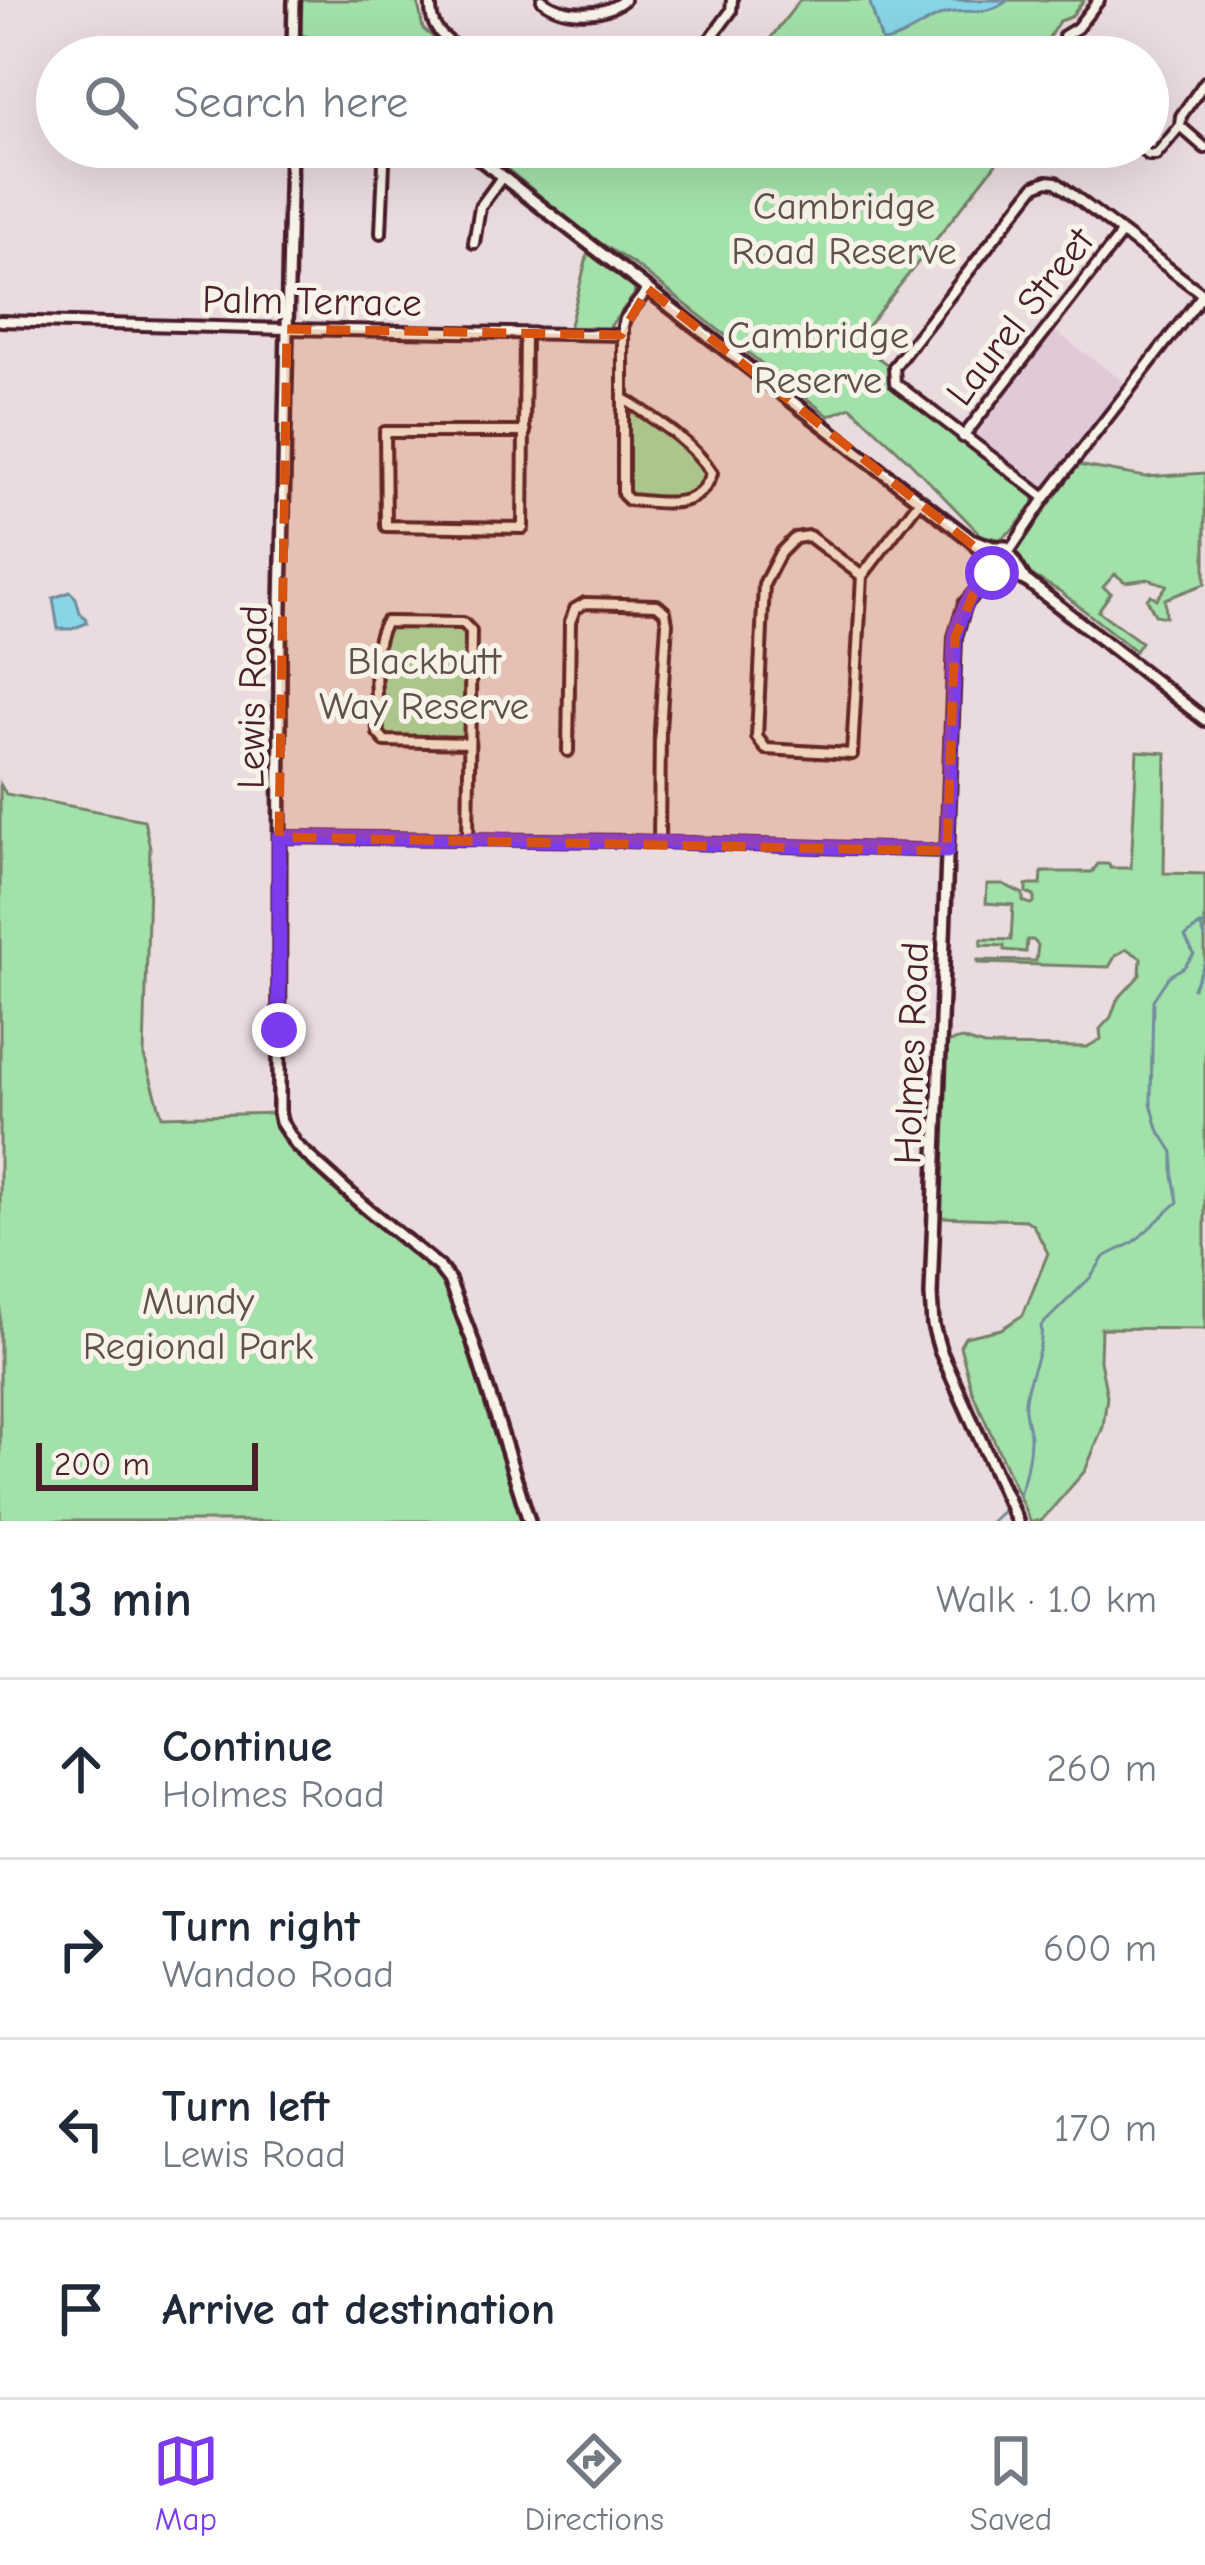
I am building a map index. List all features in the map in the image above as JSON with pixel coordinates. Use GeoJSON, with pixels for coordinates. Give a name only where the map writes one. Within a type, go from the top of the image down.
{"type":"FeatureCollection","features":[{"type":"Feature","properties":{"kind":"street"},"geometry":{"type":"LineString","coordinates":[[294,36],[295,0]]}},
{"type":"Feature","properties":{"kind":"street"},"geometry":{"type":"LineString","coordinates":[[431,0],[430,18],[444,36]]}},
{"type":"Feature","properties":{"kind":"street"},"geometry":{"type":"LineString","coordinates":[[542,0],[561,12],[610,11],[623,0]]}},
{"type":"Feature","properties":{"kind":"street"},"geometry":{"type":"LineString","coordinates":[[713,36],[731,11],[732,0]]}},
{"type":"Feature","properties":{"kind":"street"},"geometry":{"type":"LineString","coordinates":[[1064,36],[1077,28],[1099,0]]}},
{"type":"Feature","properties":{"kind":"street"},"geometry":{"type":"LineString","coordinates":[[1169,138],[1205,82]]}},
{"type":"Feature","properties":{"kind":"street"},"geometry":{"type":"LineString","coordinates":[[1180,121],[1205,148]]}},
{"type":"Feature","properties":{"kind":"street","name":"Lewis Road"},"geometry":{"type":"LineString","coordinates":[[291,168],[279,1113],[296,1145],[449,1280],[529,1521]]}},
{"type":"Feature","properties":{"kind":"street"},"geometry":{"type":"LineString","coordinates":[[381,232],[384,168]]}},
{"type":"Feature","properties":{"kind":"street"},"geometry":{"type":"LineString","coordinates":[[491,168],[1203,717]]}},
{"type":"Feature","properties":{"kind":"street"},"geometry":{"type":"LineString","coordinates":[[474,243],[480,207],[502,177]]}},
{"type":"Feature","properties":{"kind":"street"},"geometry":{"type":"LineString","coordinates":[[999,556],[1024,527],[1204,294],[1056,182],[1048,181],[1035,186],[894,367],[895,383],[1045,498]]}},
{"type":"Feature","properties":{"kind":"street","name":"Laurel Street"},"geometry":{"type":"LineString","coordinates":[[963,437],[1121,233]]}},
{"type":"Feature","properties":{"kind":"street"},"geometry":{"type":"LineString","coordinates":[[623,398],[703,459],[712,473],[699,496],[686,503],[629,500],[623,494],[622,335],[626,319],[648,289]]}},
{"type":"Feature","properties":{"kind":"street","name":"Palm Terrace"},"geometry":{"type":"LineString","coordinates":[[0,320],[622,335]]}},
{"type":"Feature","properties":{"kind":"street"},"geometry":{"type":"LineString","coordinates":[[525,334],[525,432],[523,528],[386,526],[385,432],[525,432]]}},
{"type":"Feature","properties":{"kind":"street"},"geometry":{"type":"LineString","coordinates":[[862,576],[809,536],[795,538],[780,553],[764,584],[757,737],[766,749],[852,754],[862,576],[920,500]]}},
{"type":"Feature","properties":{"kind":"street","name":"Holmes Road"},"geometry":{"type":"LineString","coordinates":[[999,556],[965,604],[955,637],[931,1295],[933,1325],[953,1381],[1017,1521]]}},
{"type":"Feature","properties":{"kind":"street"},"geometry":{"type":"LineString","coordinates":[[568,751],[569,622],[574,609],[585,603],[657,605],[667,623],[658,843]]}},
{"type":"Feature","properties":{"kind":"street"},"geometry":{"type":"LineString","coordinates":[[468,839],[470,743],[471,631],[463,623],[386,622],[379,632],[376,654],[378,733],[385,741],[470,743]]}},
{"type":"Feature","properties":{"kind":"street"},"geometry":{"type":"LineString","coordinates":[[279,837],[947,851]]}},
{"type":"Feature","properties":{"kind":"highlighted area"},"geometry":{"type":"Polygon","coordinates":[[[648,289],[989,558],[955,637],[947,851],[279,837],[287,329],[621,335],[648,289]]]}},
{"type":"Feature","properties":{"kind":"shaded area"},"geometry":{"type":"Polygon","coordinates":[[[1049,327],[1131,387],[1045,498],[963,437],[1049,327]]]}},
{"type":"Feature","properties":{"kind":"green space"},"geometry":{"type":"Polygon","coordinates":[[[302,0],[401,0],[418,3],[423,29],[432,36],[305,36],[301,35],[302,0]]]}},
{"type":"Feature","properties":{"kind":"green space"},"geometry":{"type":"Polygon","coordinates":[[[800,0],[1084,0],[1071,17],[1059,21],[1050,36],[772,36],[800,0]]]}},
{"type":"Feature","properties":{"kind":"green space"},"geometry":{"type":"Polygon","coordinates":[[[506,168],[992,168],[859,337],[861,345],[892,368],[893,385],[1033,494],[1034,503],[1000,539],[982,536],[851,407],[829,416],[635,265],[591,237],[506,168]]]}},
{"type":"Feature","properties":{"kind":"green space"},"geometry":{"type":"Polygon","coordinates":[[[588,253],[635,289],[634,295],[609,328],[569,329],[588,253]]]}},
{"type":"Feature","properties":{"kind":"green space"},"geometry":{"type":"Polygon","coordinates":[[[635,409],[703,459],[712,473],[709,483],[686,503],[634,498],[627,490],[627,418],[635,409]]]}},
{"type":"Feature","properties":{"kind":"green space"},"geometry":{"type":"Polygon","coordinates":[[[1078,465],[1145,477],[1205,473],[1205,584],[1165,599],[1166,617],[1155,615],[1147,599],[1151,595],[1157,599],[1167,585],[1148,579],[1125,582],[1115,574],[1103,587],[1111,593],[1098,611],[1141,642],[1135,651],[1061,592],[1030,574],[1015,550],[1078,465]]]}},
{"type":"Feature","properties":{"kind":"green space","name":"Blackbutt Way Reserve"},"geometry":{"type":"Polygon","coordinates":[[[389,627],[460,627],[466,633],[465,732],[459,739],[388,738],[382,731],[383,633],[389,627]]]}},
{"type":"Feature","properties":{"kind":"green space"},"geometry":{"type":"Polygon","coordinates":[[[1137,751],[1166,753],[1164,873],[1205,874],[1205,1329],[1101,1328],[1100,1361],[1107,1396],[1103,1427],[1085,1471],[1041,1521],[1030,1521],[972,1391],[960,1346],[965,1337],[1001,1329],[1023,1315],[1048,1253],[1026,1220],[940,1217],[945,1043],[962,1039],[984,1046],[1087,1047],[1101,1039],[1100,1029],[1117,1000],[1140,975],[1141,958],[1127,949],[1109,967],[978,963],[1036,961],[1038,945],[1027,940],[1026,952],[981,945],[982,939],[1011,940],[1013,905],[986,903],[987,884],[1003,884],[1023,894],[1023,901],[1030,904],[1034,896],[1026,892],[1026,885],[1041,885],[1042,872],[1092,872],[1098,864],[1131,868],[1137,751]]]}},
{"type":"Feature","properties":{"kind":"green space","name":"Mundy Regional Park"},"geometry":{"type":"Polygon","coordinates":[[[0,784],[6,794],[144,820],[150,848],[144,1056],[162,1116],[279,1113],[296,1145],[449,1280],[528,1521],[0,1521],[0,784]]]}},
{"type":"Feature","properties":{"kind":"water"},"geometry":{"type":"Polygon","coordinates":[[[869,0],[1008,0],[984,10],[944,14],[901,36],[880,36],[869,0]]]}},
{"type":"Feature","properties":{"kind":"water"},"geometry":{"type":"Polygon","coordinates":[[[70,592],[87,623],[58,629],[53,598],[70,592]]]}},
{"type":"Feature","properties":{"kind":"waterway"},"geometry":{"type":"LineString","coordinates":[[1205,925],[1200,925],[1205,937]]}},
{"type":"Feature","properties":{"kind":"waterway"},"geometry":{"type":"LineString","coordinates":[[1018,1496],[1030,1445],[1025,1401],[1041,1326],[1091,1277],[1104,1257],[1134,1242],[1178,1202],[1173,1152],[1158,1129],[1151,1103],[1153,1000],[1169,976],[1194,954],[1185,937],[1200,925]]}},
{"type":"Feature","properties":{"kind":"waterway"},"geometry":{"type":"LineString","coordinates":[[1193,988],[1205,962]]}},
{"type":"Feature","properties":{"kind":"waterway"},"geometry":{"type":"LineString","coordinates":[[992,1521],[1006,1508]]}},
{"type":"Feature","properties":{"kind":"route"},"geometry":{"type":"LineString","coordinates":[[279,1030],[279,837],[947,851],[955,637],[965,604],[992,573]]}},
{"type":"Feature","properties":{"kind":"park label","name":"Cambridge Road Reserve"},"geometry":{"type":"Point","coordinates":[844,228]}},
{"type":"Feature","properties":{"kind":"park label","name":"Cambridge Reserve"},"geometry":{"type":"Point","coordinates":[818,356]}}]}
